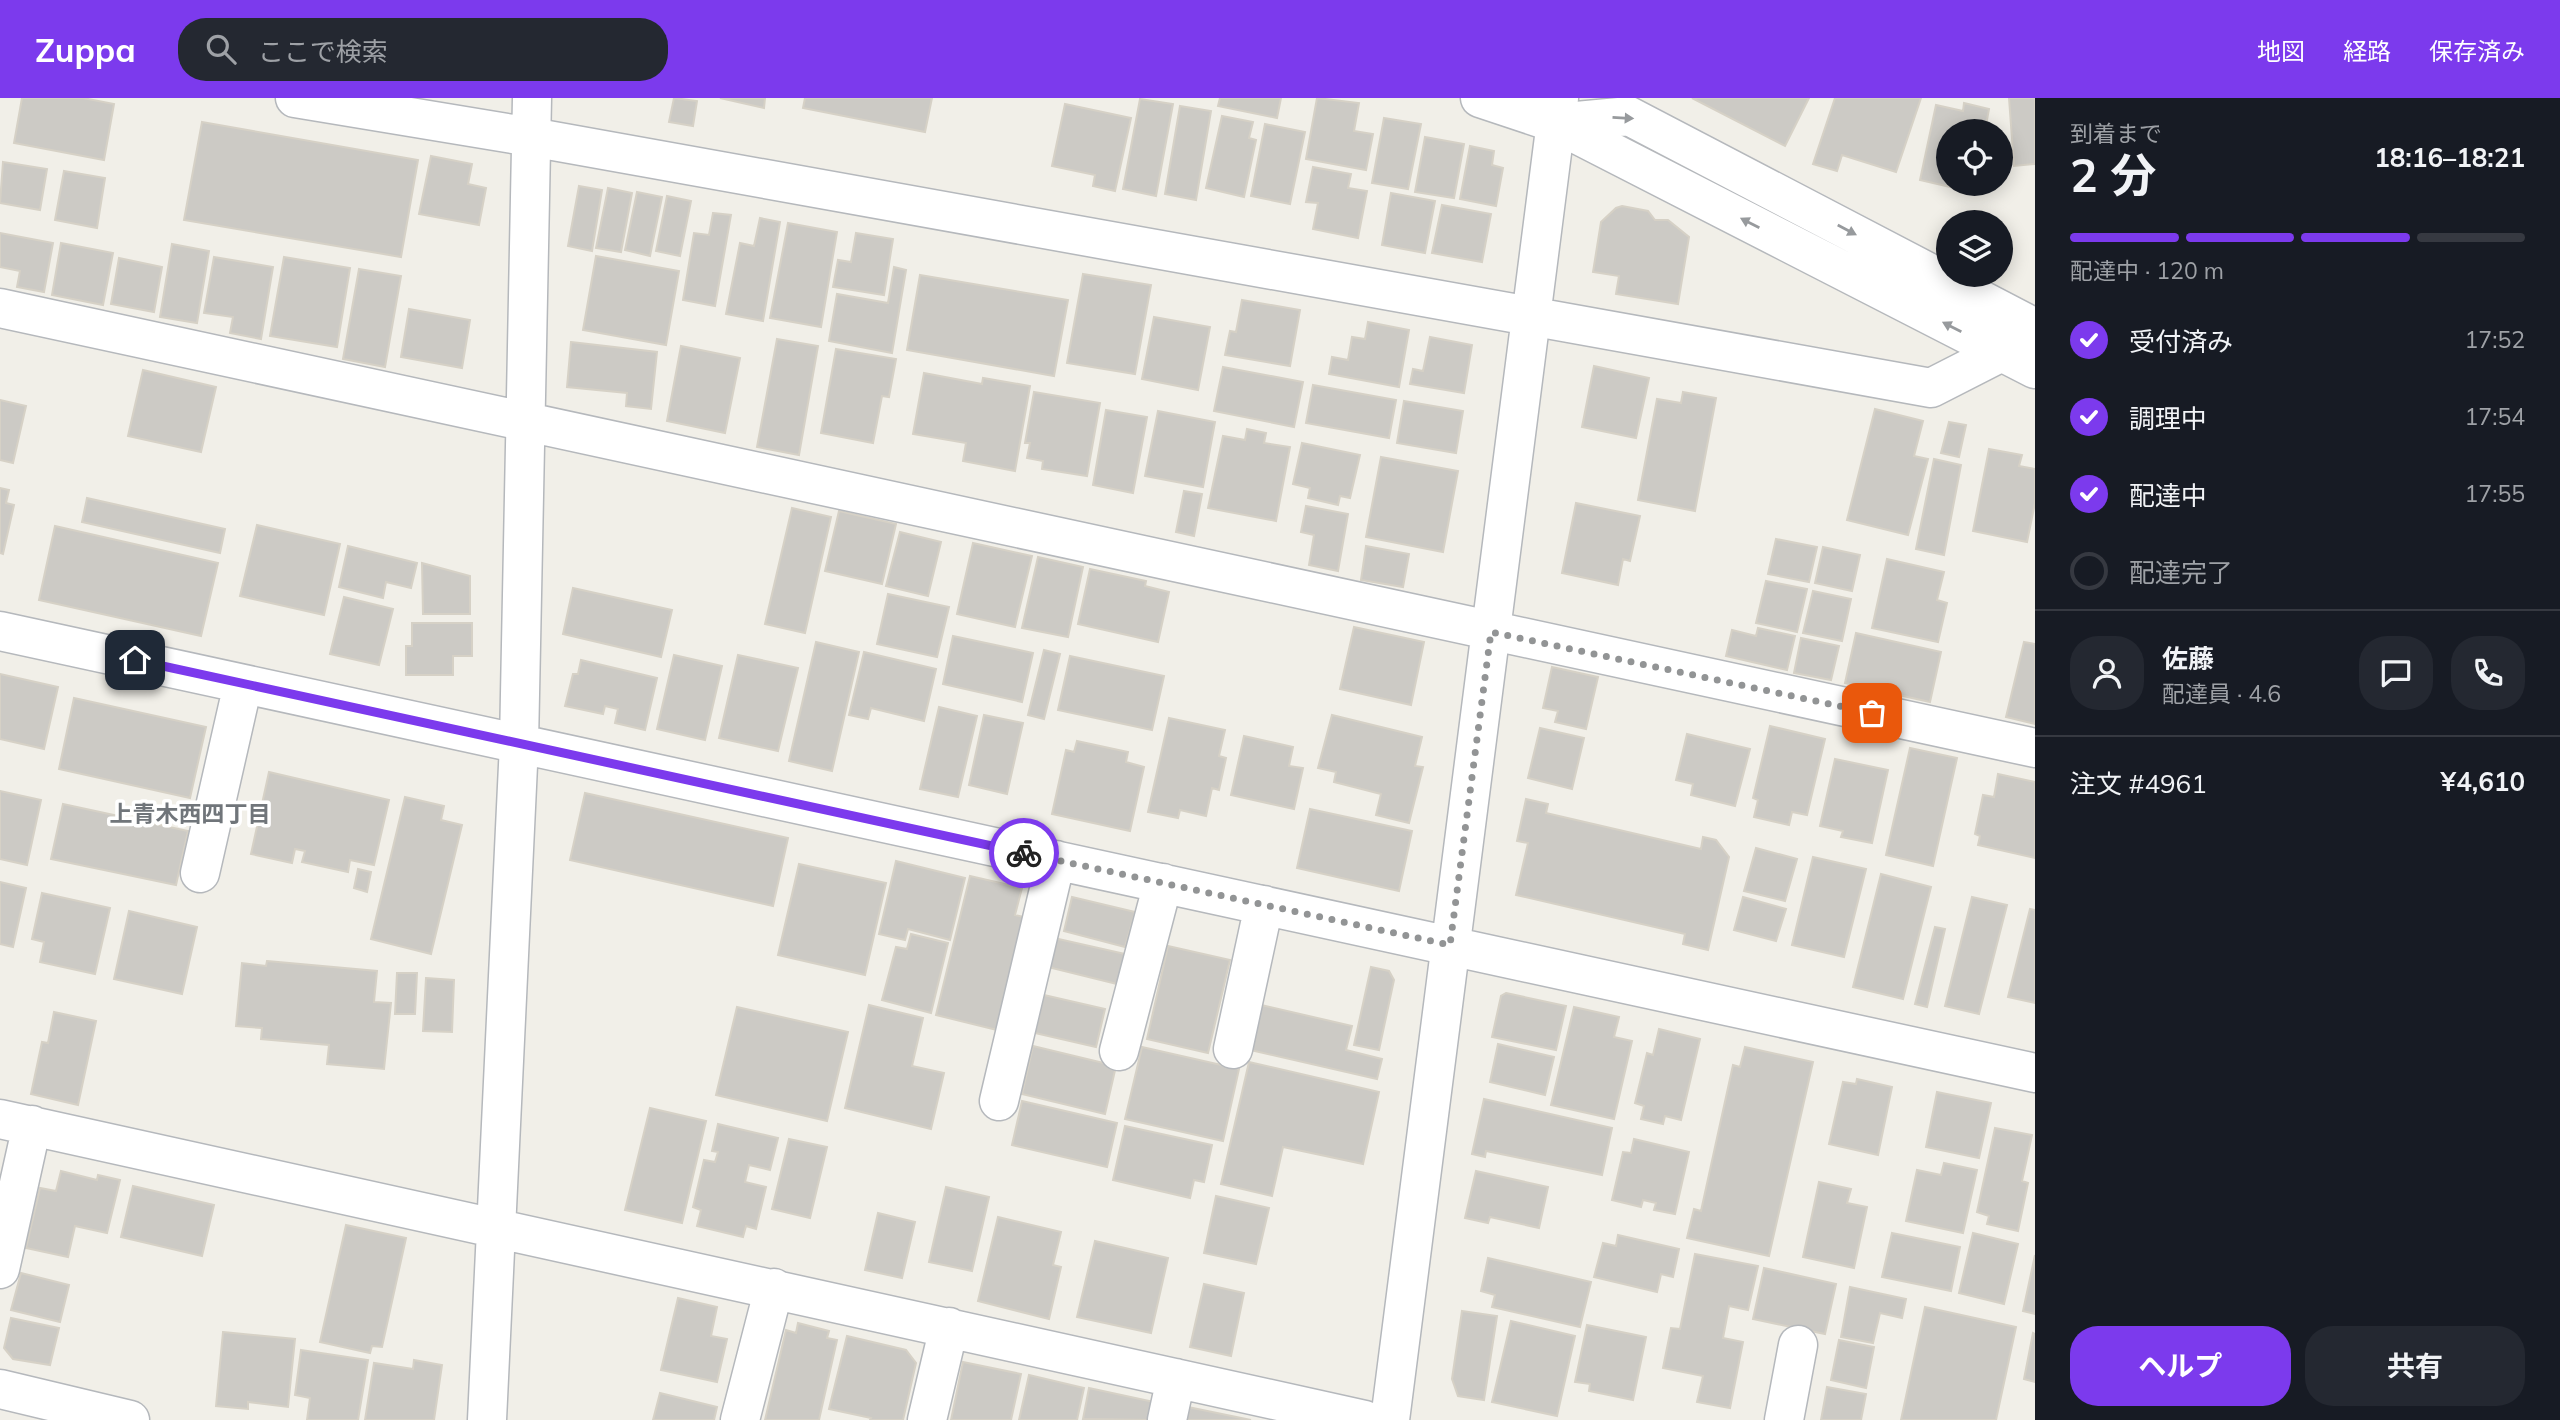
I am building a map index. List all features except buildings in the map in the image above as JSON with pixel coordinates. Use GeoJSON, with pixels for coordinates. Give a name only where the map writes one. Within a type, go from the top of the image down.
{"type":"FeatureCollection","features":[{"type":"Feature","properties":{"kind":"street"},"geometry":{"type":"LineString","coordinates":[[296,98],[531,136],[1931,388],[2035,335]]}},
{"type":"Feature","properties":{"kind":"street"},"geometry":{"type":"LineString","coordinates":[[487,1420],[519,744],[532,98]]}},
{"type":"Feature","properties":{"kind":"street"},"geometry":{"type":"LineString","coordinates":[[1480,98],[1557,111],[1629,116],[2035,328]]}},
{"type":"Feature","properties":{"kind":"street"},"geometry":{"type":"LineString","coordinates":[[1390,1420],[1533,317],[1557,111]]}},
{"type":"Feature","properties":{"kind":"street"},"geometry":{"type":"LineString","coordinates":[[1557,111],[2035,369]]}},
{"type":"Feature","properties":{"kind":"street"},"geometry":{"type":"LineString","coordinates":[[0,308],[2035,748]]}},
{"type":"Feature","properties":{"kind":"street"},"geometry":{"type":"LineString","coordinates":[[0,631],[2035,1073]]}},
{"type":"Feature","properties":{"kind":"street"},"geometry":{"type":"LineString","coordinates":[[200,873],[243,684]]}},
{"type":"Feature","properties":{"kind":"street"},"geometry":{"type":"LineString","coordinates":[[999,1101],[1056,860]]}},
{"type":"Feature","properties":{"kind":"street"},"geometry":{"type":"LineString","coordinates":[[1119,1051],[1163,883]]}},
{"type":"Feature","properties":{"kind":"street"},"geometry":{"type":"LineString","coordinates":[[1233,1049],[1264,905]]}},
{"type":"Feature","properties":{"kind":"street"},"geometry":{"type":"LineString","coordinates":[[0,1269],[16,1122],[1365,1420]]}},
{"type":"Feature","properties":{"kind":"street"},"geometry":{"type":"LineString","coordinates":[[740,1420],[774,1288]]}},
{"type":"Feature","properties":{"kind":"street"},"geometry":{"type":"LineString","coordinates":[[927,1420],[948,1327]]}},
{"type":"Feature","properties":{"kind":"street"},"geometry":{"type":"LineString","coordinates":[[1784,1420],[1798,1345]]}},
{"type":"Feature","properties":{"kind":"street"},"geometry":{"type":"LineString","coordinates":[[1167,1420],[1176,1378]]}},
{"type":"Feature","properties":{"kind":"street"},"geometry":{"type":"LineString","coordinates":[[0,1390],[130,1420]]}},
{"type":"Feature","properties":{"kind":"way so far"},"geometry":{"type":"LineString","coordinates":[[1024,853],[1450,945],[1491,632],[1872,713]]}},
{"type":"Feature","properties":{"kind":"district","name":"上青木西四丁目"},"geometry":{"type":"Point","coordinates":[190,813]}},
{"type":"Feature","properties":{"kind":"route"},"geometry":{"type":"LineString","coordinates":[[135,660],[1024,853]]}}]}
